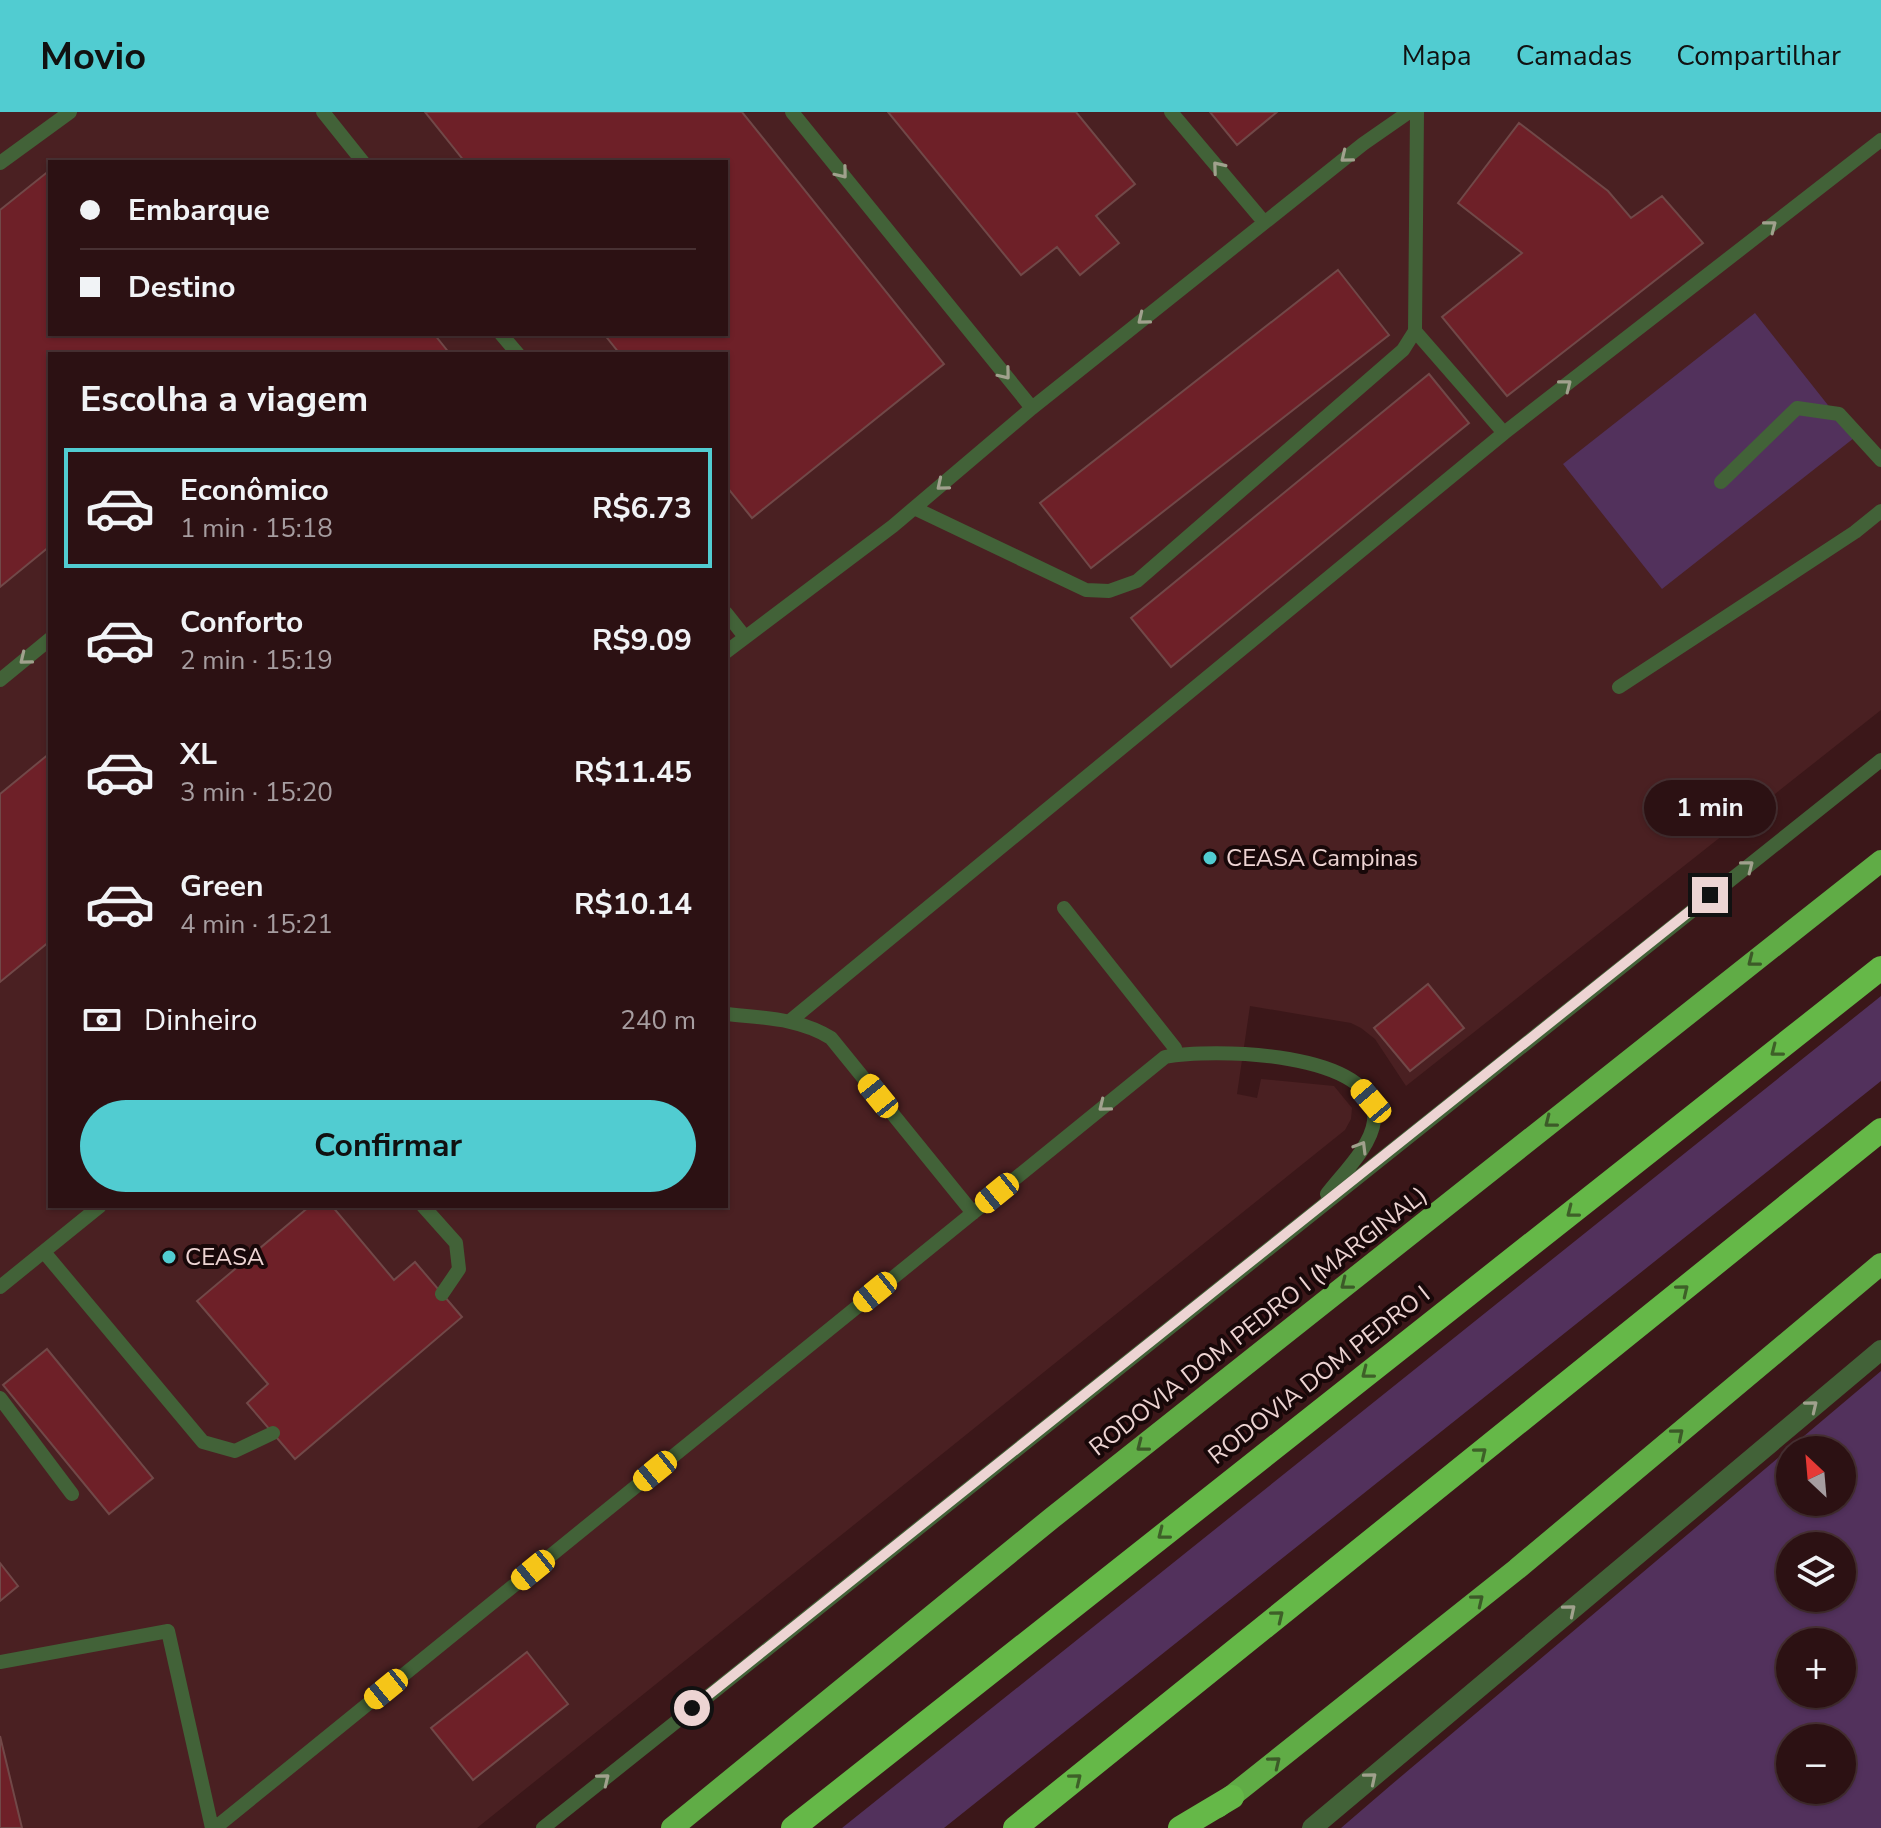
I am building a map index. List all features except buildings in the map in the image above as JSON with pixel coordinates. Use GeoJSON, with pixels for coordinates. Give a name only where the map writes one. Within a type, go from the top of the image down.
{"type":"FeatureCollection","features":[{"type":"Feature","properties":{"kind":"highway","name":"RODOVIA DOM PEDRO I (MARGINAL)"},"geometry":{"type":"LineString","coordinates":[[672,1828],[1064,1508],[1881,861]]}},
{"type":"Feature","properties":{"kind":"highway","name":"RODOVIA DOM PEDRO I"},"geometry":{"type":"LineString","coordinates":[[793,1828],[1881,968]]}},
{"type":"Feature","properties":{"kind":"highway"},"geometry":{"type":"LineString","coordinates":[[1015,1828],[1881,1130]]}},
{"type":"Feature","properties":{"kind":"highway"},"geometry":{"type":"LineString","coordinates":[[1192,1828],[1517,1569],[1881,1264]]}},
{"type":"Feature","properties":{"kind":"highway"},"geometry":{"type":"LineString","coordinates":[[1180,1828],[1232,1797]]}},
{"type":"Feature","properties":{"kind":"street"},"geometry":{"type":"LineString","coordinates":[[1312,1828],[1881,1350]]}},
{"type":"Feature","properties":{"kind":"lane"},"geometry":{"type":"LineString","coordinates":[[0,163],[70,112]]}},
{"type":"Feature","properties":{"kind":"lane"},"geometry":{"type":"LineString","coordinates":[[323,112],[361,160]]}},
{"type":"Feature","properties":{"kind":"lane"},"geometry":{"type":"LineString","coordinates":[[792,112],[1032,408]]}},
{"type":"Feature","properties":{"kind":"lane"},"geometry":{"type":"LineString","coordinates":[[1171,112],[1264,222]]}},
{"type":"Feature","properties":{"kind":"lane"},"geometry":{"type":"LineString","coordinates":[[728,650],[914,508],[1032,408],[1264,222],[1409,112]]}},
{"type":"Feature","properties":{"kind":"lane"},"geometry":{"type":"LineString","coordinates":[[914,508],[1086,590],[1109,591],[1137,581],[1403,350],[1415,331],[1417,112]]}},
{"type":"Feature","properties":{"kind":"lane"},"geometry":{"type":"LineString","coordinates":[[790,1021],[1504,433],[1881,140]]}},
{"type":"Feature","properties":{"kind":"lane"},"geometry":{"type":"LineString","coordinates":[[1415,331],[1504,433]]}},
{"type":"Feature","properties":{"kind":"lane"},"geometry":{"type":"LineString","coordinates":[[503,336],[516,352]]}},
{"type":"Feature","properties":{"kind":"lane"},"geometry":{"type":"LineString","coordinates":[[1721,482],[1797,408],[1839,414],[1881,460]]}},
{"type":"Feature","properties":{"kind":"lane"},"geometry":{"type":"LineString","coordinates":[[1619,687],[1855,532],[1881,511]]}},
{"type":"Feature","properties":{"kind":"lane"},"geometry":{"type":"LineString","coordinates":[[728,616],[745,637]]}},
{"type":"Feature","properties":{"kind":"lane"},"geometry":{"type":"LineString","coordinates":[[0,680],[48,641]]}},
{"type":"Feature","properties":{"kind":"lane"},"geometry":{"type":"LineString","coordinates":[[543,1828],[1881,760]]}},
{"type":"Feature","properties":{"kind":"lane"},"geometry":{"type":"LineString","coordinates":[[1064,908],[1175,1048]]}},
{"type":"Feature","properties":{"kind":"lane"},"geometry":{"type":"LineString","coordinates":[[728,1014],[790,1021],[814,1027],[831,1038],[973,1213]]}},
{"type":"Feature","properties":{"kind":"lane"},"geometry":{"type":"LineString","coordinates":[[0,1662],[168,1631],[214,1828],[1165,1057],[1192,1052],[1327,1066],[1353,1080],[1371,1101],[1374,1122],[1363,1146],[1315,1210]]}},
{"type":"Feature","properties":{"kind":"lane"},"geometry":{"type":"LineString","coordinates":[[0,1287],[98,1208]]}},
{"type":"Feature","properties":{"kind":"lane"},"geometry":{"type":"LineString","coordinates":[[425,1208],[456,1243],[459,1269],[442,1294]]}},
{"type":"Feature","properties":{"kind":"lane"},"geometry":{"type":"LineString","coordinates":[[44,1252],[203,1442],[235,1451],[273,1433]]}},
{"type":"Feature","properties":{"kind":"lane"},"geometry":{"type":"LineString","coordinates":[[0,1398],[72,1494]]}},
{"type":"Feature","properties":{"kind":"shaded area","name":"CEASA Campinas"},"geometry":{"type":"Polygon","coordinates":[[[0,112],[1881,112],[1881,710],[1406,1086],[1375,1039],[1361,1028],[1351,1023],[1250,1006],[1237,1094],[1257,1098],[1261,1079],[1334,1086],[1352,1108],[1345,1130],[477,1828],[0,1828],[0,112]]]}},
{"type":"Feature","properties":{"kind":"shaded area"},"geometry":{"type":"Polygon","coordinates":[[[1755,313],[1854,438],[1662,589],[1563,464],[1755,313]]]}},
{"type":"Feature","properties":{"kind":"shaded area"},"geometry":{"type":"Polygon","coordinates":[[[1881,996],[1881,1081],[944,1828],[842,1828],[1881,996]]]}},
{"type":"Feature","properties":{"kind":"shaded area"},"geometry":{"type":"Polygon","coordinates":[[[1881,1371],[1881,1828],[1341,1828],[1776,1460],[1776,1516],[1856,1516],[1856,1436],[1804,1436],[1881,1371]]]}},
{"type":"Feature","properties":{"kind":"place","name":"CEASA Campinas"},"geometry":{"type":"Point","coordinates":[1210,858]}},
{"type":"Feature","properties":{"kind":"place","name":"CEASA"},"geometry":{"type":"Point","coordinates":[169,1257]}},
{"type":"Feature","properties":{"kind":"route"},"geometry":{"type":"LineString","coordinates":[[692,1708],[1710,895]]}}]}
